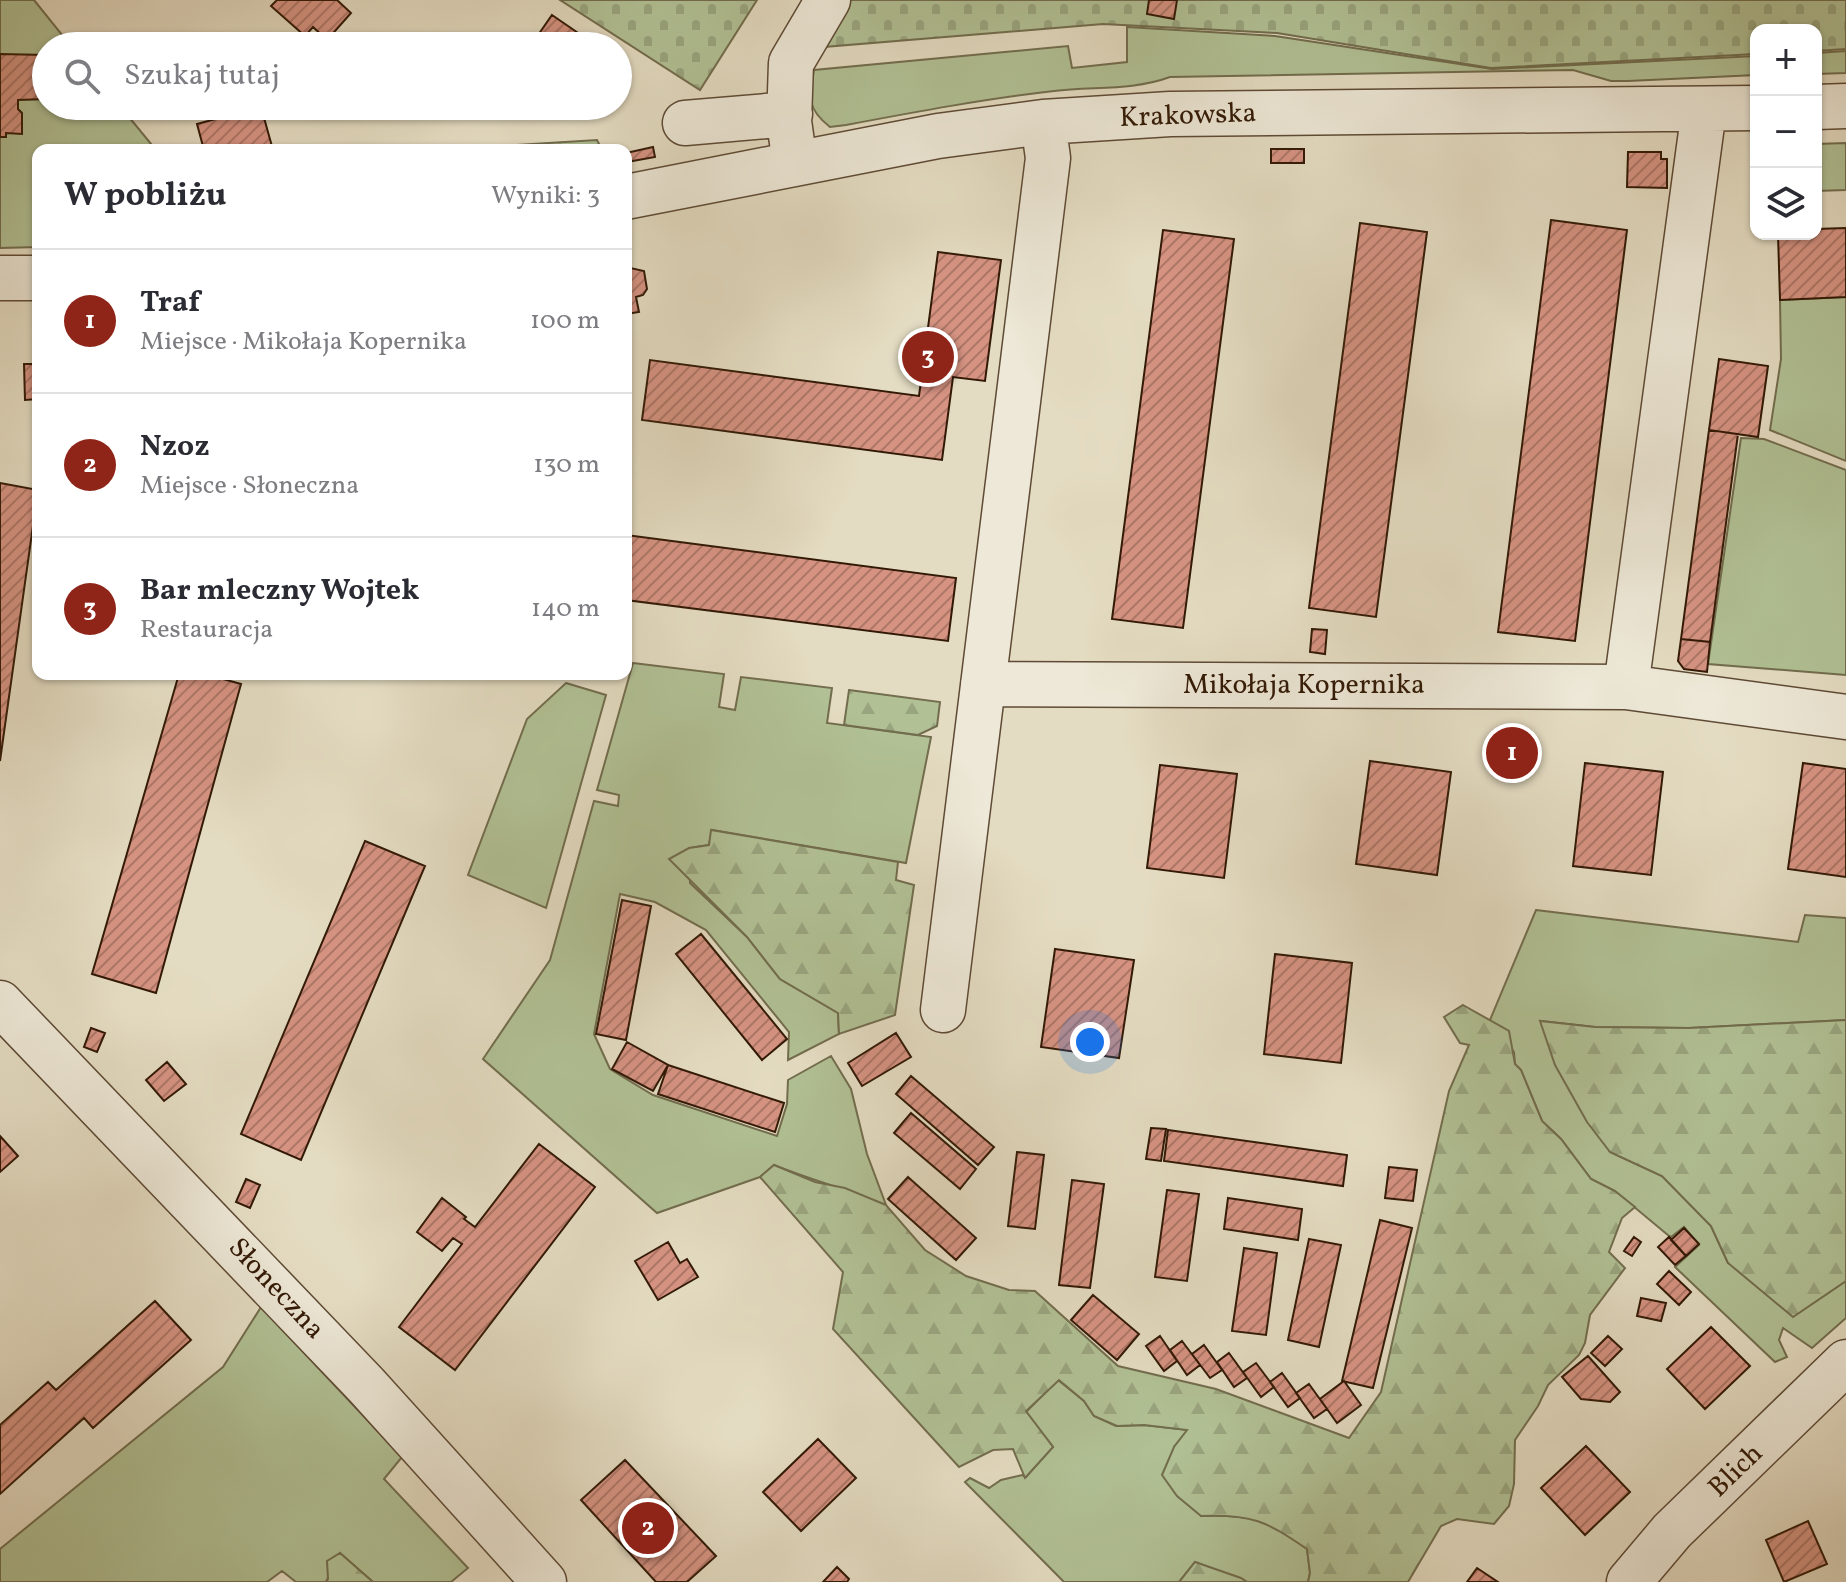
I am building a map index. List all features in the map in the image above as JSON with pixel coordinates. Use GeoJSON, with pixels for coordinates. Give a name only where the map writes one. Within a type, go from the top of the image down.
{"type":"FeatureCollection","features":[{"type":"Feature","properties":{"kind":"street"},"geometry":{"type":"LineString","coordinates":[[795,164],[790,114],[791,63],[828,0]]}},
{"type":"Feature","properties":{"kind":"street"},"geometry":{"type":"LineString","coordinates":[[1822,107],[1846,106]]}},
{"type":"Feature","properties":{"kind":"street","name":"Krakowska"},"geometry":{"type":"LineString","coordinates":[[632,196],[938,136],[1043,122],[1170,114],[1750,108]]}},
{"type":"Feature","properties":{"kind":"street"},"geometry":{"type":"LineString","coordinates":[[1626,687],[1704,110]]}},
{"type":"Feature","properties":{"kind":"street"},"geometry":{"type":"LineString","coordinates":[[685,123],[790,114]]}},
{"type":"Feature","properties":{"kind":"street"},"geometry":{"type":"LineString","coordinates":[[943,1010],[1048,158],[1043,122]]}},
{"type":"Feature","properties":{"kind":"street"},"geometry":{"type":"LineString","coordinates":[[0,278],[32,278]]}},
{"type":"Feature","properties":{"kind":"street","name":"Mikołaja Kopernika"},"geometry":{"type":"LineString","coordinates":[[983,684],[1626,687],[1846,717]]}},
{"type":"Feature","properties":{"kind":"street","name":"Słoneczna"},"geometry":{"type":"LineString","coordinates":[[0,1003],[356,1374],[544,1582]]}},
{"type":"Feature","properties":{"kind":"street","name":"Blich"},"geometry":{"type":"LineString","coordinates":[[1629,1582],[1672,1531],[1846,1362]]}},
{"type":"Feature","properties":{"kind":"green space"},"geometry":{"type":"Polygon","coordinates":[[[0,0],[34,0],[60,32],[32,32],[32,120],[131,120],[151,144],[32,144],[32,247],[0,248],[0,0]]]}},
{"type":"Feature","properties":{"kind":"green space"},"geometry":{"type":"Polygon","coordinates":[[[560,0],[757,0],[700,90],[632,46],[632,32],[610,32],[560,0]]]}},
{"type":"Feature","properties":{"kind":"green space"},"geometry":{"type":"Polygon","coordinates":[[[850,0],[1846,0],[1846,49],[1822,51],[1822,24],[1750,24],[1750,54],[1491,68],[1277,33],[1103,24],[823,47],[850,0]]]}},
{"type":"Feature","properties":{"kind":"green space"},"geometry":{"type":"Polygon","coordinates":[[[1127,27],[1275,36],[1492,69],[1750,56],[1750,75],[1611,81],[1573,70],[1170,77],[1127,86],[1002,98],[830,127],[817,114],[811,102],[814,70],[1068,46],[1072,68],[1127,62],[1127,27]]]}},
{"type":"Feature","properties":{"kind":"green space"},"geometry":{"type":"Polygon","coordinates":[[[1846,51],[1846,73],[1822,74],[1822,53],[1846,51]]]}},
{"type":"Feature","properties":{"kind":"green space"},"geometry":{"type":"Polygon","coordinates":[[[597,140],[599,144],[531,144],[597,140]]]}},
{"type":"Feature","properties":{"kind":"green space"},"geometry":{"type":"Polygon","coordinates":[[[1846,143],[1846,190],[1822,191],[1822,144],[1846,143]]]}},
{"type":"Feature","properties":{"kind":"green space"},"geometry":{"type":"Polygon","coordinates":[[[1846,297],[1846,461],[1770,430],[1781,359],[1780,300],[1846,297]]]}},
{"type":"Feature","properties":{"kind":"green space"},"geometry":{"type":"Polygon","coordinates":[[[1741,438],[1764,439],[1846,470],[1846,675],[1708,664],[1741,438]]]}},
{"type":"Feature","properties":{"kind":"green space"},"geometry":{"type":"Polygon","coordinates":[[[633,663],[724,674],[719,707],[735,710],[741,677],[832,688],[827,723],[931,737],[906,863],[712,830],[709,845],[689,848],[690,883],[747,937],[780,979],[838,1013],[839,1034],[788,1060],[789,1032],[706,930],[655,902],[620,894],[594,1034],[610,1069],[653,1095],[777,1136],[787,1104],[788,1080],[831,1056],[851,1089],[867,1154],[886,1205],[774,1165],[760,1177],[657,1213],[483,1059],[550,960],[594,801],[618,806],[619,795],[597,790],[628,680],[632,680],[633,663]]]}},
{"type":"Feature","properties":{"kind":"green space"},"geometry":{"type":"Polygon","coordinates":[[[566,683],[606,695],[546,908],[468,875],[527,719],[566,683]]]}},
{"type":"Feature","properties":{"kind":"green space"},"geometry":{"type":"Polygon","coordinates":[[[849,690],[940,702],[937,726],[918,735],[844,725],[849,690]]]}},
{"type":"Feature","properties":{"kind":"green space"},"geometry":{"type":"Polygon","coordinates":[[[711,830],[898,862],[896,880],[914,885],[895,1015],[839,1034],[838,1013],[780,979],[747,937],[669,859],[689,848],[709,845],[711,830]]]}},
{"type":"Feature","properties":{"kind":"green space"},"geometry":{"type":"Polygon","coordinates":[[[1536,910],[1798,942],[1805,915],[1846,918],[1846,1020],[1689,1028],[1595,1027],[1541,1021],[1610,1152],[1662,1176],[1711,1226],[1728,1263],[1846,1281],[1846,1318],[1812,1348],[1783,1328],[1779,1340],[1787,1357],[1775,1362],[1675,1267],[1699,1245],[1684,1227],[1669,1236],[1615,1191],[1591,1179],[1561,1139],[1542,1121],[1521,1070],[1515,1064],[1514,1052],[1490,1020],[1536,910]]]}},
{"type":"Feature","properties":{"kind":"green space"},"geometry":{"type":"Polygon","coordinates":[[[1463,1005],[1509,1031],[1515,1064],[1521,1070],[1542,1121],[1561,1139],[1591,1179],[1615,1191],[1635,1207],[1622,1218],[1609,1252],[1625,1268],[1590,1315],[1585,1343],[1579,1355],[1548,1385],[1515,1440],[1514,1484],[1509,1506],[1494,1524],[1457,1519],[1441,1526],[1408,1582],[1308,1582],[1307,1549],[1293,1539],[1246,1518],[1201,1516],[1177,1496],[1162,1475],[1174,1447],[1187,1430],[1144,1425],[1117,1426],[1094,1416],[1084,1401],[1059,1380],[1026,1411],[1053,1447],[1025,1478],[1013,1449],[993,1450],[959,1467],[833,1329],[843,1272],[760,1177],[774,1165],[886,1205],[925,1250],[966,1276],[1009,1290],[1035,1291],[1118,1366],[1216,1389],[1349,1438],[1381,1392],[1449,1091],[1469,1045],[1460,1043],[1444,1017],[1463,1005]]]}},
{"type":"Feature","properties":{"kind":"green space"},"geometry":{"type":"Polygon","coordinates":[[[1846,1020],[1846,1281],[1793,1317],[1728,1263],[1711,1226],[1662,1176],[1610,1152],[1587,1122],[1555,1065],[1540,1021],[1595,1027],[1689,1028],[1846,1020]]]}},
{"type":"Feature","properties":{"kind":"green space"},"geometry":{"type":"Polygon","coordinates":[[[261,1307],[402,1457],[384,1479],[468,1568],[451,1582],[373,1582],[340,1553],[326,1582],[296,1582],[282,1571],[267,1582],[0,1582],[0,1549],[223,1367],[261,1307]]]}},
{"type":"Feature","properties":{"kind":"green space"},"geometry":{"type":"Polygon","coordinates":[[[1058,1380],[1084,1401],[1094,1416],[1116,1426],[1144,1425],[1188,1430],[1174,1447],[1201,1516],[1246,1518],[1281,1531],[1307,1549],[1308,1582],[1247,1582],[1195,1562],[1179,1582],[1064,1582],[965,1482],[970,1478],[989,1488],[1001,1480],[1022,1475],[1026,1477],[1053,1447],[1026,1412],[1058,1380]]]}},
{"type":"Feature","properties":{"kind":"green space"},"geometry":{"type":"Polygon","coordinates":[[[340,1553],[373,1582],[326,1582],[327,1561],[340,1553]]]}},
{"type":"Feature","properties":{"kind":"green space"},"geometry":{"type":"Polygon","coordinates":[[[1195,1562],[1241,1578],[1247,1582],[1179,1582],[1195,1562]]]}},
{"type":"Feature","properties":{"kind":"building"},"geometry":{"type":"Polygon","coordinates":[[[277,0],[337,0],[351,13],[334,32],[318,32],[313,27],[309,32],[300,32],[271,6],[277,0]]]}},
{"type":"Feature","properties":{"kind":"building"},"geometry":{"type":"Polygon","coordinates":[[[1149,0],[1177,0],[1174,19],[1147,14],[1149,0]]]}},
{"type":"Feature","properties":{"kind":"building"},"geometry":{"type":"Polygon","coordinates":[[[552,15],[577,32],[540,32],[552,15]]]}},
{"type":"Feature","properties":{"kind":"building"},"geometry":{"type":"Polygon","coordinates":[[[0,54],[32,55],[32,100],[18,100],[18,109],[22,113],[22,134],[6,133],[6,137],[0,137],[0,54]]]}},
{"type":"Feature","properties":{"kind":"building"},"geometry":{"type":"Polygon","coordinates":[[[212,120],[265,120],[271,144],[202,144],[197,124],[212,120]]]}},
{"type":"Feature","properties":{"kind":"building"},"geometry":{"type":"Polygon","coordinates":[[[653,147],[655,157],[632,161],[632,152],[653,147]]]}},
{"type":"Feature","properties":{"kind":"building"},"geometry":{"type":"Polygon","coordinates":[[[1271,149],[1304,149],[1304,163],[1271,163],[1271,149]]]}},
{"type":"Feature","properties":{"kind":"building"},"geometry":{"type":"Polygon","coordinates":[[[1628,152],[1661,152],[1661,159],[1667,159],[1667,188],[1627,187],[1628,152]]]}},
{"type":"Feature","properties":{"kind":"building"},"geometry":{"type":"Polygon","coordinates":[[[1551,220],[1627,230],[1575,641],[1498,632],[1551,220]]]}},
{"type":"Feature","properties":{"kind":"building"},"geometry":{"type":"Polygon","coordinates":[[[1360,223],[1427,232],[1376,617],[1309,608],[1360,223]]]}},
{"type":"Feature","properties":{"kind":"building"},"geometry":{"type":"Polygon","coordinates":[[[1846,228],[1846,297],[1780,300],[1778,240],[1822,240],[1822,229],[1846,228]]]}},
{"type":"Feature","properties":{"kind":"building"},"geometry":{"type":"Polygon","coordinates":[[[1163,230],[1234,239],[1183,628],[1112,619],[1163,230]]]}},
{"type":"Feature","properties":{"kind":"building"},"geometry":{"type":"Polygon","coordinates":[[[938,252],[1001,260],[985,381],[953,377],[942,460],[642,420],[650,360],[919,396],[938,252]]]}},
{"type":"Feature","properties":{"kind":"building"},"geometry":{"type":"Polygon","coordinates":[[[632,268],[644,271],[647,289],[643,295],[636,297],[639,312],[632,313],[632,268]]]}},
{"type":"Feature","properties":{"kind":"building"},"geometry":{"type":"Polygon","coordinates":[[[1719,359],[1768,366],[1758,437],[1709,430],[1719,359]]]}},
{"type":"Feature","properties":{"kind":"building"},"geometry":{"type":"Polygon","coordinates":[[[24,364],[32,364],[32,399],[25,400],[24,364]]]}},
{"type":"Feature","properties":{"kind":"building"},"geometry":{"type":"Polygon","coordinates":[[[1709,430],[1738,434],[1710,642],[1681,639],[1709,430]]]}},
{"type":"Feature","properties":{"kind":"building"},"geometry":{"type":"Polygon","coordinates":[[[0,483],[32,489],[32,533],[0,761],[0,483]]]}},
{"type":"Feature","properties":{"kind":"building"},"geometry":{"type":"Polygon","coordinates":[[[632,536],[956,578],[948,641],[632,601],[632,536]]]}},
{"type":"Feature","properties":{"kind":"building"},"geometry":{"type":"Polygon","coordinates":[[[1312,629],[1327,630],[1325,654],[1310,652],[1312,629]]]}},
{"type":"Feature","properties":{"kind":"building"},"geometry":{"type":"Polygon","coordinates":[[[1681,639],[1710,642],[1707,672],[1684,669],[1678,661],[1681,639]]]}},
{"type":"Feature","properties":{"kind":"building"},"geometry":{"type":"Polygon","coordinates":[[[177,680],[227,680],[241,684],[156,993],[92,974],[177,680]]]}},
{"type":"Feature","properties":{"kind":"building"},"geometry":{"type":"Polygon","coordinates":[[[1499,737],[1527,740],[1524,768],[1496,765],[1499,737]]]}},
{"type":"Feature","properties":{"kind":"building"},"geometry":{"type":"Polygon","coordinates":[[[1370,761],[1451,772],[1437,875],[1356,864],[1370,761]]]}},
{"type":"Feature","properties":{"kind":"building"},"geometry":{"type":"Polygon","coordinates":[[[1585,763],[1663,772],[1651,875],[1573,866],[1585,763]]]}},
{"type":"Feature","properties":{"kind":"building"},"geometry":{"type":"Polygon","coordinates":[[[1803,763],[1846,769],[1846,877],[1788,869],[1803,763]]]}},
{"type":"Feature","properties":{"kind":"building"},"geometry":{"type":"Polygon","coordinates":[[[1160,765],[1237,774],[1224,878],[1147,868],[1160,765]]]}},
{"type":"Feature","properties":{"kind":"building"},"geometry":{"type":"Polygon","coordinates":[[[365,841],[425,866],[301,1160],[241,1134],[365,841]]]}},
{"type":"Feature","properties":{"kind":"building"},"geometry":{"type":"Polygon","coordinates":[[[622,900],[651,906],[626,1040],[596,1034],[622,900]]]}},
{"type":"Feature","properties":{"kind":"building"},"geometry":{"type":"Polygon","coordinates":[[[701,934],[787,1039],[762,1060],[676,954],[701,934]]]}},
{"type":"Feature","properties":{"kind":"building"},"geometry":{"type":"Polygon","coordinates":[[[1055,949],[1134,960],[1119,1058],[1041,1047],[1055,949]]]}},
{"type":"Feature","properties":{"kind":"building"},"geometry":{"type":"Polygon","coordinates":[[[1275,954],[1352,963],[1341,1063],[1264,1054],[1275,954]]]}},
{"type":"Feature","properties":{"kind":"building"},"geometry":{"type":"Polygon","coordinates":[[[91,1028],[105,1033],[97,1052],[84,1047],[91,1028]]]}},
{"type":"Feature","properties":{"kind":"building"},"geometry":{"type":"Polygon","coordinates":[[[896,1033],[911,1057],[862,1086],[848,1063],[896,1033]]]}},
{"type":"Feature","properties":{"kind":"building"},"geometry":{"type":"Polygon","coordinates":[[[627,1042],[668,1065],[653,1091],[612,1069],[627,1042]]]}},
{"type":"Feature","properties":{"kind":"building"},"geometry":{"type":"Polygon","coordinates":[[[167,1062],[186,1084],[164,1101],[146,1080],[167,1062]]]}},
{"type":"Feature","properties":{"kind":"building"},"geometry":{"type":"Polygon","coordinates":[[[668,1065],[784,1103],[775,1132],[658,1094],[668,1065]]]}},
{"type":"Feature","properties":{"kind":"building"},"geometry":{"type":"Polygon","coordinates":[[[911,1076],[994,1147],[978,1165],[896,1094],[911,1076]]]}},
{"type":"Feature","properties":{"kind":"building"},"geometry":{"type":"Polygon","coordinates":[[[911,1113],[976,1169],[960,1189],[894,1133],[911,1113]]]}},
{"type":"Feature","properties":{"kind":"building"},"geometry":{"type":"Polygon","coordinates":[[[1151,1128],[1166,1129],[1161,1161],[1146,1159],[1151,1128]]]}},
{"type":"Feature","properties":{"kind":"building"},"geometry":{"type":"Polygon","coordinates":[[[1168,1130],[1347,1155],[1343,1186],[1164,1161],[1168,1130]]]}},
{"type":"Feature","properties":{"kind":"building"},"geometry":{"type":"Polygon","coordinates":[[[0,1136],[18,1156],[0,1172],[0,1136]]]}},
{"type":"Feature","properties":{"kind":"building"},"geometry":{"type":"Polygon","coordinates":[[[539,1144],[595,1187],[455,1370],[399,1327],[462,1244],[453,1238],[442,1251],[417,1232],[442,1198],[475,1227],[539,1144]]]}},
{"type":"Feature","properties":{"kind":"building"},"geometry":{"type":"Polygon","coordinates":[[[1017,1152],[1044,1155],[1035,1229],[1008,1226],[1017,1152]]]}},
{"type":"Feature","properties":{"kind":"building"},"geometry":{"type":"Polygon","coordinates":[[[1389,1167],[1417,1170],[1413,1201],[1385,1198],[1389,1167]]]}},
{"type":"Feature","properties":{"kind":"building"},"geometry":{"type":"Polygon","coordinates":[[[908,1177],[976,1238],[956,1260],[888,1199],[908,1177]]]}},
{"type":"Feature","properties":{"kind":"building"},"geometry":{"type":"Polygon","coordinates":[[[246,1179],[260,1185],[250,1208],[236,1202],[246,1179]]]}},
{"type":"Feature","properties":{"kind":"building"},"geometry":{"type":"Polygon","coordinates":[[[1072,1180],[1104,1184],[1090,1288],[1059,1285],[1072,1180]]]}},
{"type":"Feature","properties":{"kind":"building"},"geometry":{"type":"Polygon","coordinates":[[[1167,1190],[1199,1194],[1187,1281],[1155,1277],[1167,1190]]]}},
{"type":"Feature","properties":{"kind":"building"},"geometry":{"type":"Polygon","coordinates":[[[1228,1198],[1302,1209],[1298,1240],[1224,1229],[1228,1198]]]}},
{"type":"Feature","properties":{"kind":"building"},"geometry":{"type":"Polygon","coordinates":[[[1380,1220],[1412,1228],[1373,1388],[1342,1381],[1380,1220]]]}},
{"type":"Feature","properties":{"kind":"building"},"geometry":{"type":"Polygon","coordinates":[[[1684,1228],[1699,1244],[1686,1256],[1671,1240],[1684,1228]]]}},
{"type":"Feature","properties":{"kind":"building"},"geometry":{"type":"Polygon","coordinates":[[[1634,1237],[1641,1242],[1632,1256],[1624,1251],[1634,1237]]]}},
{"type":"Feature","properties":{"kind":"building"},"geometry":{"type":"Polygon","coordinates":[[[1669,1237],[1686,1256],[1675,1265],[1658,1247],[1669,1237]]]}},
{"type":"Feature","properties":{"kind":"building"},"geometry":{"type":"Polygon","coordinates":[[[1309,1239],[1341,1245],[1319,1347],[1288,1340],[1309,1239]]]}},
{"type":"Feature","properties":{"kind":"building"},"geometry":{"type":"Polygon","coordinates":[[[668,1242],[680,1263],[687,1259],[698,1277],[658,1300],[635,1261],[668,1242]]]}},
{"type":"Feature","properties":{"kind":"building"},"geometry":{"type":"Polygon","coordinates":[[[1244,1248],[1277,1253],[1266,1335],[1232,1331],[1244,1248]]]}},
{"type":"Feature","properties":{"kind":"building"},"geometry":{"type":"Polygon","coordinates":[[[1669,1271],[1691,1292],[1679,1305],[1657,1284],[1669,1271]]]}},
{"type":"Feature","properties":{"kind":"building"},"geometry":{"type":"Polygon","coordinates":[[[1093,1295],[1139,1334],[1117,1360],[1071,1320],[1093,1295]]]}},
{"type":"Feature","properties":{"kind":"building"},"geometry":{"type":"Polygon","coordinates":[[[1641,1298],[1666,1303],[1661,1321],[1637,1316],[1641,1298]]]}},
{"type":"Feature","properties":{"kind":"building"},"geometry":{"type":"Polygon","coordinates":[[[155,1301],[191,1340],[93,1428],[84,1418],[0,1494],[0,1425],[48,1382],[56,1390],[155,1301]]]}},
{"type":"Feature","properties":{"kind":"building"},"geometry":{"type":"Polygon","coordinates":[[[1711,1327],[1750,1366],[1705,1409],[1667,1369],[1711,1327]]]}},
{"type":"Feature","properties":{"kind":"building"},"geometry":{"type":"Polygon","coordinates":[[[1160,1336],[1177,1361],[1164,1371],[1146,1346],[1160,1336]]]}},
{"type":"Feature","properties":{"kind":"building"},"geometry":{"type":"Polygon","coordinates":[[[1608,1336],[1622,1349],[1605,1366],[1591,1353],[1608,1336]]]}},
{"type":"Feature","properties":{"kind":"building"},"geometry":{"type":"Polygon","coordinates":[[[1182,1341],[1200,1365],[1187,1375],[1170,1350],[1182,1341]]]}},
{"type":"Feature","properties":{"kind":"building"},"geometry":{"type":"Polygon","coordinates":[[[1204,1345],[1222,1370],[1210,1378],[1192,1354],[1204,1345]]]}},
{"type":"Feature","properties":{"kind":"building"},"geometry":{"type":"Polygon","coordinates":[[[1229,1353],[1247,1378],[1234,1387],[1217,1362],[1229,1353]]]}},
{"type":"Feature","properties":{"kind":"building"},"geometry":{"type":"Polygon","coordinates":[[[1588,1356],[1620,1392],[1610,1402],[1581,1399],[1562,1377],[1588,1356]]]}},
{"type":"Feature","properties":{"kind":"building"},"geometry":{"type":"Polygon","coordinates":[[[1256,1363],[1274,1387],[1261,1397],[1243,1372],[1256,1363]]]}},
{"type":"Feature","properties":{"kind":"building"},"geometry":{"type":"Polygon","coordinates":[[[1282,1373],[1300,1398],[1288,1407],[1270,1382],[1282,1373]]]}},
{"type":"Feature","properties":{"kind":"building"},"geometry":{"type":"Polygon","coordinates":[[[1344,1381],[1361,1405],[1337,1423],[1320,1399],[1344,1381]]]}},
{"type":"Feature","properties":{"kind":"building"},"geometry":{"type":"Polygon","coordinates":[[[1309,1384],[1327,1409],[1314,1418],[1296,1393],[1309,1384]]]}},
{"type":"Feature","properties":{"kind":"building"},"geometry":{"type":"Polygon","coordinates":[[[818,1439],[856,1478],[801,1531],[763,1492],[818,1439]]]}},
{"type":"Feature","properties":{"kind":"building"},"geometry":{"type":"Polygon","coordinates":[[[1586,1446],[1630,1492],[1585,1535],[1541,1488],[1586,1446]]]}},
{"type":"Feature","properties":{"kind":"building"},"geometry":{"type":"Polygon","coordinates":[[[625,1460],[716,1556],[687,1582],[656,1582],[581,1500],[625,1460]]]}},
{"type":"Feature","properties":{"kind":"building"},"geometry":{"type":"Polygon","coordinates":[[[1808,1521],[1827,1564],[1784,1582],[1766,1540],[1808,1521]]]}},
{"type":"Feature","properties":{"kind":"building"},"geometry":{"type":"Polygon","coordinates":[[[837,1567],[849,1579],[847,1582],[823,1582],[837,1567]]]}},
{"type":"Feature","properties":{"kind":"building"},"geometry":{"type":"Polygon","coordinates":[[[1477,1568],[1498,1582],[1467,1582],[1477,1568]]]}},
{"type":"Feature","properties":{"kind":"place","name":"Bar mleczny Wojtek"},"geometry":{"type":"Point","coordinates":[928,357]}},
{"type":"Feature","properties":{"kind":"place","name":"Traf"},"geometry":{"type":"Point","coordinates":[1512,753]}},
{"type":"Feature","properties":{"kind":"place","name":"Nzoz"},"geometry":{"type":"Point","coordinates":[648,1528]}}]}
